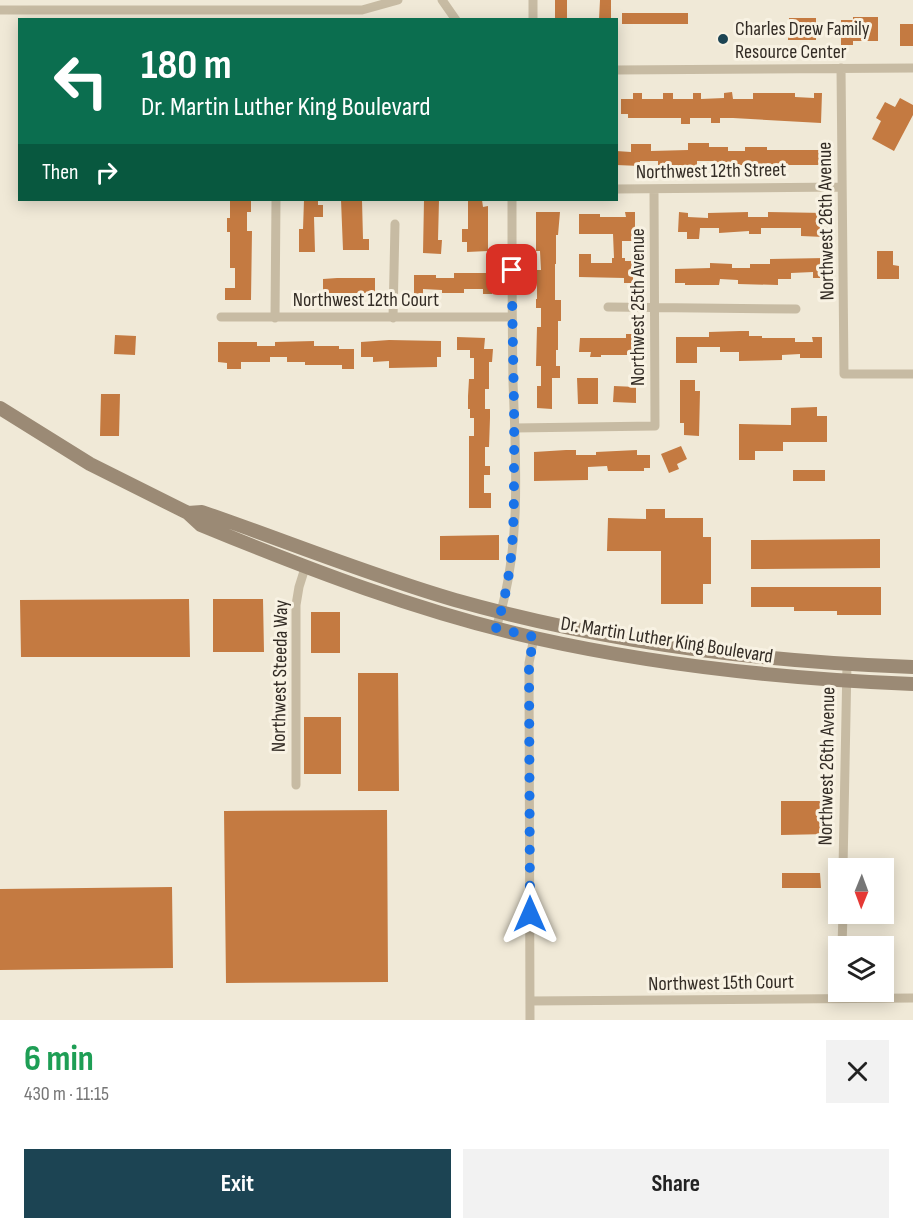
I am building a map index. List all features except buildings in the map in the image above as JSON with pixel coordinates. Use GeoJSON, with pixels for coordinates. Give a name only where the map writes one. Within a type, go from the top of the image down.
{"type":"FeatureCollection","features":[{"type":"Feature","properties":{"kind":"main road","name":"Dr. Martin Luther King Boulevard"},"geometry":{"type":"LineString","coordinates":[[0,408],[90,464],[188,513],[201,525],[305,568],[400,600],[496,628],[594,650],[744,673],[913,684]]}},
{"type":"Feature","properties":{"kind":"main road","name":"Dr. Martin Luther King Boulevard"},"geometry":{"type":"LineString","coordinates":[[188,513],[202,512],[371,573],[501,612],[591,633],[753,657],[913,667]]}},
{"type":"Feature","properties":{"kind":"main road"},"geometry":{"type":"LineString","coordinates":[[534,637],[559,634],[613,644],[630,639]]}},
{"type":"Feature","properties":{"kind":"street"},"geometry":{"type":"LineString","coordinates":[[0,10],[276,14],[362,10],[398,0]]}},
{"type":"Feature","properties":{"kind":"street"},"geometry":{"type":"LineString","coordinates":[[442,0],[455,18]]}},
{"type":"Feature","properties":{"kind":"street"},"geometry":{"type":"LineString","coordinates":[[533,0],[533,18]]}},
{"type":"Feature","properties":{"kind":"street","name":"Northwest 26th Avenue"},"geometry":{"type":"LineString","coordinates":[[841,68],[844,374],[913,374]]}},
{"type":"Feature","properties":{"kind":"street"},"geometry":{"type":"LineString","coordinates":[[618,70],[913,68]]}},
{"type":"Feature","properties":{"kind":"street","name":"Northwest 12th Street"},"geometry":{"type":"LineString","coordinates":[[618,189],[842,187]]}},
{"type":"Feature","properties":{"kind":"street","name":"Northwest 25th Avenue"},"geometry":{"type":"LineString","coordinates":[[515,428],[655,426],[654,189]]}},
{"type":"Feature","properties":{"kind":"street"},"geometry":{"type":"LineString","coordinates":[[275,318],[276,201]]}},
{"type":"Feature","properties":{"kind":"street"},"geometry":{"type":"LineString","coordinates":[[496,628],[512,567],[514,541],[512,201]]}},
{"type":"Feature","properties":{"kind":"street"},"geometry":{"type":"LineString","coordinates":[[393,318],[395,224]]}},
{"type":"Feature","properties":{"kind":"street"},"geometry":{"type":"LineString","coordinates":[[608,307],[796,309]]}},
{"type":"Feature","properties":{"kind":"street","name":"Northwest 12th Court"},"geometry":{"type":"LineString","coordinates":[[221,317],[512,317]]}},
{"type":"Feature","properties":{"kind":"street","name":"Northwest Steeda Way"},"geometry":{"type":"LineString","coordinates":[[296,785],[296,605],[305,568]]}},
{"type":"Feature","properties":{"kind":"street"},"geometry":{"type":"LineString","coordinates":[[530,1020],[529,663],[534,637]]}},
{"type":"Feature","properties":{"kind":"street","name":"Northwest 26th Avenue"},"geometry":{"type":"LineString","coordinates":[[843,858],[847,664]]}},
{"type":"Feature","properties":{"kind":"street","name":"Northwest 15th Court"},"geometry":{"type":"LineString","coordinates":[[530,1001],[828,995]]}},
{"type":"Feature","properties":{"kind":"street","name":"Northwest 15th Court"},"geometry":{"type":"LineString","coordinates":[[894,997],[913,998]]}},
{"type":"Feature","properties":{"kind":"place","name":"Charles Drew Family Resource Center"},"geometry":{"type":"Point","coordinates":[723,39]}},
{"type":"Feature","properties":{"kind":"route"},"geometry":{"type":"LineString","coordinates":[[512,270],[515,428],[514,541],[512,567],[496,628],[534,637],[529,663],[530,914]]}}]}
